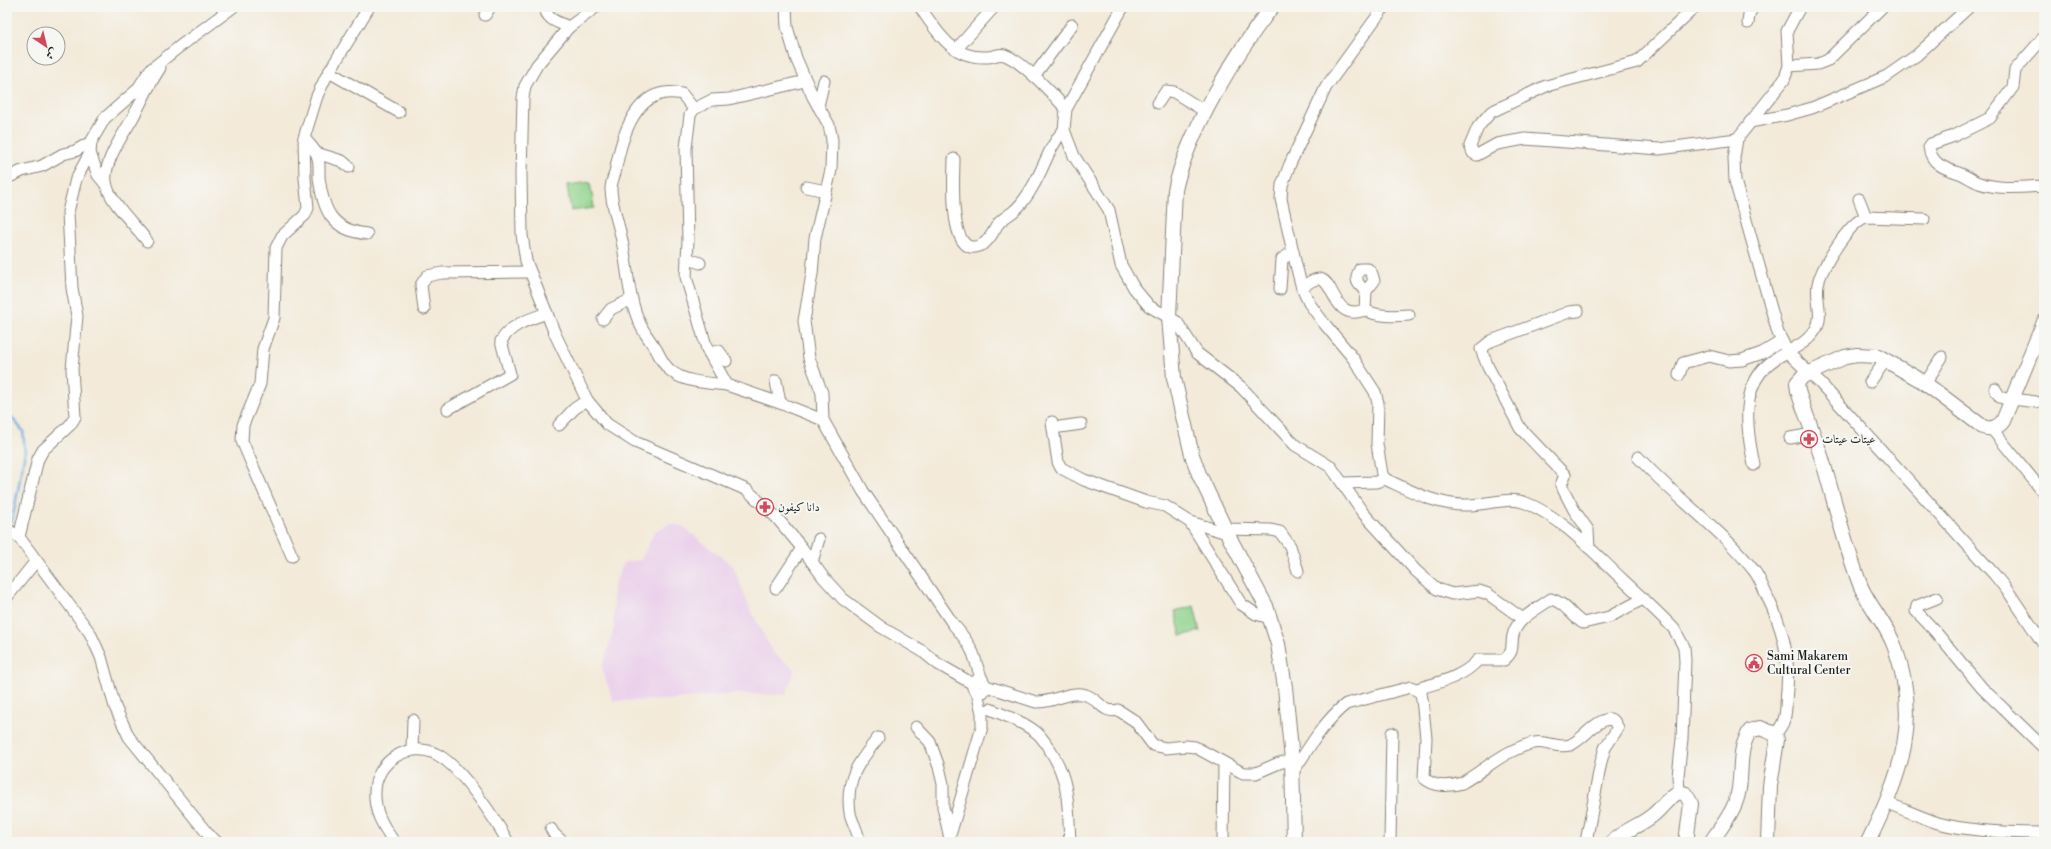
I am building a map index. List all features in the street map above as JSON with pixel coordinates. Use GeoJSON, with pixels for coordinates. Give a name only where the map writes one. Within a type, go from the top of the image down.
{"type":"FeatureCollection","features":[{"type":"Feature","properties":{"kind":"main road"},"geometry":{"type":"LineString","coordinates":[[1272,7],[1242,47],[1206,112],[1188,148],[1179,171],[1175,190],[1169,317],[1174,378],[1192,455],[1226,531],[1261,596],[1278,644],[1285,687],[1293,766],[1294,842]]}},
{"type":"Feature","properties":{"kind":"main road"},"geometry":{"type":"LineString","coordinates":[[1868,842],[1886,803],[1904,748],[1908,722],[1907,692],[1893,644],[1862,587],[1797,387],[1798,379],[1832,362],[1857,355],[1878,356],[1925,384],[1983,427],[1991,428],[2000,426],[2013,400],[2042,329]]}},
{"type":"Feature","properties":{"kind":"main road"},"geometry":{"type":"LineString","coordinates":[[1711,842],[1735,804],[1740,782],[1741,752],[1747,736],[1754,728],[1760,728],[1775,734],[1777,740],[1770,786],[1768,842]]}},
{"type":"Feature","properties":{"kind":"main road"},"geometry":{"type":"LineString","coordinates":[[1612,842],[1654,815],[1679,792],[1686,794],[1691,804],[1686,842]]}},
{"type":"Feature","properties":{"kind":"street"},"geometry":{"type":"LineString","coordinates":[[19,537],[38,459],[43,450],[70,425],[75,417],[72,369],[77,316],[72,288],[68,212],[76,179],[105,118],[137,90],[150,70],[233,7]]}},
{"type":"Feature","properties":{"kind":"street"},"geometry":{"type":"LineString","coordinates":[[292,556],[242,441],[242,430],[245,419],[260,384],[263,349],[274,318],[276,248],[282,236],[305,215],[308,208],[305,178],[304,138],[317,96],[329,72],[370,7]]}},
{"type":"Feature","properties":{"kind":"street"},"geometry":{"type":"LineString","coordinates":[[546,7],[547,15],[552,20],[569,27]]}},
{"type":"Feature","properties":{"kind":"street"},"geometry":{"type":"LineString","coordinates":[[596,7],[569,27],[537,65],[523,92],[520,174],[522,235],[529,272],[587,400],[607,424],[635,442],[747,490],[762,502],[802,548],[843,599],[881,627],[980,685],[1042,703],[1074,694],[1086,695],[1106,710],[1111,712],[1118,710],[1135,721],[1153,745],[1173,748],[1186,746],[1195,748],[1249,774],[1256,773],[1279,763],[1293,766],[1339,709],[1346,704],[1411,687],[1417,689],[1421,693],[1426,738],[1424,778],[1430,783],[1437,785],[1455,785],[1462,783],[1507,753],[1528,744],[1542,742],[1556,746],[1569,745],[1583,737],[1604,720],[1610,719],[1614,721],[1618,728],[1605,748],[1601,762],[1586,842]]}},
{"type":"Feature","properties":{"kind":"street"},"geometry":{"type":"LineString","coordinates":[[786,7],[791,43],[805,81],[829,125],[832,140],[831,170],[815,238],[812,274],[804,321],[809,358],[822,393],[823,420],[863,491],[952,624],[964,637],[972,652],[980,685],[983,720],[972,765],[948,839]]}},
{"type":"Feature","properties":{"kind":"street"},"geometry":{"type":"LineString","coordinates":[[920,7],[942,37],[955,50],[960,53],[986,58],[1001,54],[1008,56],[1054,94],[1066,109]]}},
{"type":"Feature","properties":{"kind":"street"},"geometry":{"type":"LineString","coordinates":[[961,44],[994,7]]}},
{"type":"Feature","properties":{"kind":"street"},"geometry":{"type":"LineString","coordinates":[[1123,7],[1066,109],[1064,130],[1074,156],[1109,210],[1124,272],[1134,288],[1149,306],[1177,322],[1197,353],[1237,383],[1295,445],[1331,467],[1362,513],[1407,563],[1438,589],[1452,594],[1479,591],[1488,594],[1523,620]]}},
{"type":"Feature","properties":{"kind":"street"},"geometry":{"type":"LineString","coordinates":[[1384,7],[1326,87],[1282,185],[1282,212],[1302,288],[1309,303],[1353,358],[1375,392],[1378,403],[1377,444],[1382,474],[1385,478],[1435,501],[1468,506],[1505,502],[1525,503],[1564,526],[1674,629],[1684,647],[1686,661],[1679,792]]}},
{"type":"Feature","properties":{"kind":"street"},"geometry":{"type":"LineString","coordinates":[[1695,7],[1637,62],[1546,86],[1492,112],[1478,128],[1470,146],[1471,150],[1473,154],[1477,155],[1497,144],[1525,138],[1659,149],[1737,138]]}},
{"type":"Feature","properties":{"kind":"street"},"geometry":{"type":"LineString","coordinates":[[1748,23],[1749,14],[1753,7]]}},
{"type":"Feature","properties":{"kind":"street"},"geometry":{"type":"LineString","coordinates":[[1800,7],[1787,31],[1789,66],[1784,80],[1737,138],[1734,158],[1735,181],[1778,333],[1788,353],[1810,372],[1994,574],[2010,594],[2044,645]]}},
{"type":"Feature","properties":{"kind":"street"},"geometry":{"type":"LineString","coordinates":[[1789,66],[1818,64],[1828,60],[1882,7]]}},
{"type":"Feature","properties":{"kind":"street"},"geometry":{"type":"LineString","coordinates":[[1750,122],[1787,115],[1812,108],[1887,76],[1917,55],[1969,7]]}},
{"type":"Feature","properties":{"kind":"street"},"geometry":{"type":"LineString","coordinates":[[1034,76],[1072,25]]}},
{"type":"Feature","properties":{"kind":"street"},"geometry":{"type":"LineString","coordinates":[[2044,37],[2014,70],[2013,87],[1990,118],[1954,136],[1931,144],[1929,147],[1930,155],[1946,170],[1957,172],[1979,183],[2001,187],[2044,186]]}},
{"type":"Feature","properties":{"kind":"street"},"geometry":{"type":"LineString","coordinates":[[107,186],[108,164],[118,140],[131,121],[155,75],[171,53]]}},
{"type":"Feature","properties":{"kind":"street"},"geometry":{"type":"LineString","coordinates":[[329,72],[399,112]]}},
{"type":"Feature","properties":{"kind":"street"},"geometry":{"type":"LineString","coordinates":[[726,385],[709,353],[686,277],[686,148],[689,121],[694,109],[712,100],[729,99],[805,81]]}},
{"type":"Feature","properties":{"kind":"street"},"geometry":{"type":"LineString","coordinates":[[818,106],[824,81]]}},
{"type":"Feature","properties":{"kind":"street"},"geometry":{"type":"LineString","coordinates":[[1158,103],[1166,91],[1174,92],[1206,112]]}},
{"type":"Feature","properties":{"kind":"street"},"geometry":{"type":"LineString","coordinates":[[694,109],[682,94],[672,92],[660,94],[638,107],[623,134],[611,189],[632,299],[641,326],[666,366],[672,372],[688,379],[726,385],[780,403],[823,420]]}},
{"type":"Feature","properties":{"kind":"street"},"geometry":{"type":"LineString","coordinates":[[954,159],[955,214],[960,240],[974,246],[983,244],[998,224],[1025,199],[1039,176],[1056,138],[1064,130]]}},
{"type":"Feature","properties":{"kind":"street"},"geometry":{"type":"LineString","coordinates":[[304,138],[316,153],[322,195],[330,215],[342,228],[349,232],[367,234]]}},
{"type":"Feature","properties":{"kind":"street"},"geometry":{"type":"LineString","coordinates":[[7,178],[16,173],[42,166],[64,154],[90,147]]}},
{"type":"Feature","properties":{"kind":"street"},"geometry":{"type":"LineString","coordinates":[[90,147],[98,175],[107,186],[117,203],[148,241]]}},
{"type":"Feature","properties":{"kind":"street"},"geometry":{"type":"LineString","coordinates":[[316,153],[342,161],[349,167]]}},
{"type":"Feature","properties":{"kind":"street"},"geometry":{"type":"LineString","coordinates":[[806,187],[826,191]]}},
{"type":"Feature","properties":{"kind":"street"},"geometry":{"type":"LineString","coordinates":[[1859,199],[1866,217]]}},
{"type":"Feature","properties":{"kind":"street"},"geometry":{"type":"LineString","coordinates":[[1754,465],[1746,414],[1751,392],[1765,368],[1775,359],[1796,349],[1815,330],[1819,322],[1818,286],[1821,275],[1851,219],[1866,217],[1924,219]]}},
{"type":"Feature","properties":{"kind":"street"},"geometry":{"type":"LineString","coordinates":[[1280,289],[1282,259],[1293,252]]}},
{"type":"Feature","properties":{"kind":"street"},"geometry":{"type":"LineString","coordinates":[[687,258],[700,263]]}},
{"type":"Feature","properties":{"kind":"street"},"geometry":{"type":"LineString","coordinates":[[424,309],[421,284],[428,276],[442,273],[529,272]]}},
{"type":"Feature","properties":{"kind":"street"},"geometry":{"type":"LineString","coordinates":[[1302,288],[1310,281],[1322,280],[1327,283],[1339,306],[1344,310],[1357,313],[1366,310]]}},
{"type":"Feature","properties":{"kind":"street"},"geometry":{"type":"LineString","coordinates":[[1366,291],[1366,310]]}},
{"type":"Feature","properties":{"kind":"street"},"geometry":{"type":"LineString","coordinates":[[603,319],[611,309],[632,299]]}},
{"type":"Feature","properties":{"kind":"street"},"geometry":{"type":"LineString","coordinates":[[1366,310],[1371,314],[1389,316],[1409,315]]}},
{"type":"Feature","properties":{"kind":"street"},"geometry":{"type":"LineString","coordinates":[[1578,310],[1491,341],[1481,349],[1488,367],[1520,428],[1565,475],[1561,485],[1574,510],[1588,530],[1589,548]]}},
{"type":"Feature","properties":{"kind":"street"},"geometry":{"type":"LineString","coordinates":[[448,408],[510,374],[501,341],[504,335],[520,322],[547,313]]}},
{"type":"Feature","properties":{"kind":"street"},"geometry":{"type":"LineString","coordinates":[[1679,375],[1683,363],[1709,356],[1729,361],[1742,360],[1762,353],[1782,341]]}},
{"type":"Feature","properties":{"kind":"street"},"geometry":{"type":"LineString","coordinates":[[709,353],[720,351],[726,361]]}},
{"type":"Feature","properties":{"kind":"street"},"geometry":{"type":"LineString","coordinates":[[1925,384],[1942,357]]}},
{"type":"Feature","properties":{"kind":"street"},"geometry":{"type":"LineString","coordinates":[[1870,382],[1886,360]]}},
{"type":"Feature","properties":{"kind":"street"},"geometry":{"type":"LineString","coordinates":[[776,381],[780,403]]}},
{"type":"Feature","properties":{"kind":"street"},"geometry":{"type":"LineString","coordinates":[[1995,389],[2000,397],[2036,402]]}},
{"type":"Feature","properties":{"kind":"street"},"geometry":{"type":"LineString","coordinates":[[559,425],[574,409],[587,400]]}},
{"type":"Feature","properties":{"kind":"street"},"geometry":{"type":"LineString","coordinates":[[1081,424],[1052,425],[1061,468],[1084,480],[1146,502],[1165,506],[1190,522],[1226,531],[1271,530],[1280,532],[1290,546],[1298,571]]}},
{"type":"Feature","properties":{"kind":"street"},"geometry":{"type":"LineString","coordinates":[[1991,428],[2044,493]]}},
{"type":"Feature","properties":{"kind":"street"},"geometry":{"type":"LineString","coordinates":[[1790,438],[1813,434]]}},
{"type":"Feature","properties":{"kind":"street"},"geometry":{"type":"LineString","coordinates":[[1638,457],[1731,545],[1755,572],[1761,582],[1780,624],[1787,652],[1788,679],[1786,717],[1782,727],[1775,734]]}},
{"type":"Feature","properties":{"kind":"street"},"geometry":{"type":"LineString","coordinates":[[1342,483],[1376,482],[1385,478]]}},
{"type":"Feature","properties":{"kind":"street"},"geometry":{"type":"LineString","coordinates":[[1190,522],[1239,601],[1256,614],[1270,618]]}},
{"type":"Feature","properties":{"kind":"street"},"geometry":{"type":"LineString","coordinates":[[7,529],[19,537],[90,633],[101,657],[114,707],[130,737],[183,805],[207,833],[217,842]]}},
{"type":"Feature","properties":{"kind":"street"},"geometry":{"type":"LineString","coordinates":[[812,562],[819,539]]}},
{"type":"Feature","properties":{"kind":"street"},"geometry":{"type":"LineString","coordinates":[[776,588],[802,548]]}},
{"type":"Feature","properties":{"kind":"street"},"geometry":{"type":"LineString","coordinates":[[7,597],[36,561]]}},
{"type":"Feature","properties":{"kind":"street"},"geometry":{"type":"LineString","coordinates":[[1937,598],[1917,606],[1916,612],[1918,615],[1934,630],[1982,688],[2044,748]]}},
{"type":"Feature","properties":{"kind":"street"},"geometry":{"type":"LineString","coordinates":[[1417,689],[1458,676],[1469,670],[1478,660],[1504,660],[1513,650],[1514,631],[1523,620],[1551,600],[1566,606],[1575,618],[1583,623],[1610,617],[1643,599]]}},
{"type":"Feature","properties":{"kind":"street"},"geometry":{"type":"LineString","coordinates":[[972,765],[982,745],[990,709],[980,685]]}},
{"type":"Feature","properties":{"kind":"street"},"geometry":{"type":"LineString","coordinates":[[990,709],[1012,718],[1038,733],[1054,756],[1063,773],[1066,788],[1070,842]]}},
{"type":"Feature","properties":{"kind":"street"},"geometry":{"type":"LineString","coordinates":[[412,750],[413,720]]}},
{"type":"Feature","properties":{"kind":"street"},"geometry":{"type":"LineString","coordinates":[[916,727],[930,742],[939,767],[943,784],[944,814],[948,839]]}},
{"type":"Feature","properties":{"kind":"street"},"geometry":{"type":"LineString","coordinates":[[1390,842],[1392,733]]}},
{"type":"Feature","properties":{"kind":"street"},"geometry":{"type":"LineString","coordinates":[[859,842],[850,812],[851,779],[859,761],[878,738]]}},
{"type":"Feature","properties":{"kind":"street"},"geometry":{"type":"LineString","coordinates":[[394,842],[379,820],[375,783],[379,774],[390,760],[399,754],[418,749],[429,751],[448,762],[474,794],[508,842]]}},
{"type":"Feature","properties":{"kind":"street"},"geometry":{"type":"LineString","coordinates":[[1222,842],[1224,763]]}},
{"type":"Feature","properties":{"kind":"street"},"geometry":{"type":"LineString","coordinates":[[1886,803],[1949,825],[2016,833],[2044,833]]}},
{"type":"Feature","properties":{"kind":"street"},"geometry":{"type":"LineString","coordinates":[[552,829],[554,834],[563,842]]}},
{"type":"Feature","properties":{"kind":"shaded area"},"geometry":{"type":"Polygon","coordinates":[[[670,524],[682,526],[734,567],[750,609],[774,654],[795,669],[786,695],[734,694],[663,700],[613,701],[602,668],[614,628],[613,587],[624,562],[641,560],[655,531],[670,524]]]}},
{"type":"Feature","properties":{"kind":"green space"},"geometry":{"type":"Polygon","coordinates":[[[590,182],[594,208],[571,211],[567,185],[590,182]]]}},
{"type":"Feature","properties":{"kind":"green space"},"geometry":{"type":"Polygon","coordinates":[[[1194,606],[1200,631],[1181,636],[1175,611],[1194,606]]]}},
{"type":"Feature","properties":{"kind":"waterway"},"geometry":{"type":"LineString","coordinates":[[7,412],[23,431],[25,452],[12,522]]}},
{"type":"Feature","properties":{"kind":"place","name":"عيتات عيتات"},"geometry":{"type":"Point","coordinates":[1809,439]}},
{"type":"Feature","properties":{"kind":"place","name":"دانا كيفون"},"geometry":{"type":"Point","coordinates":[765,507]}},
{"type":"Feature","properties":{"kind":"place","name":"Sami Makarem Cultural Center"},"geometry":{"type":"Point","coordinates":[1754,663]}}]}
